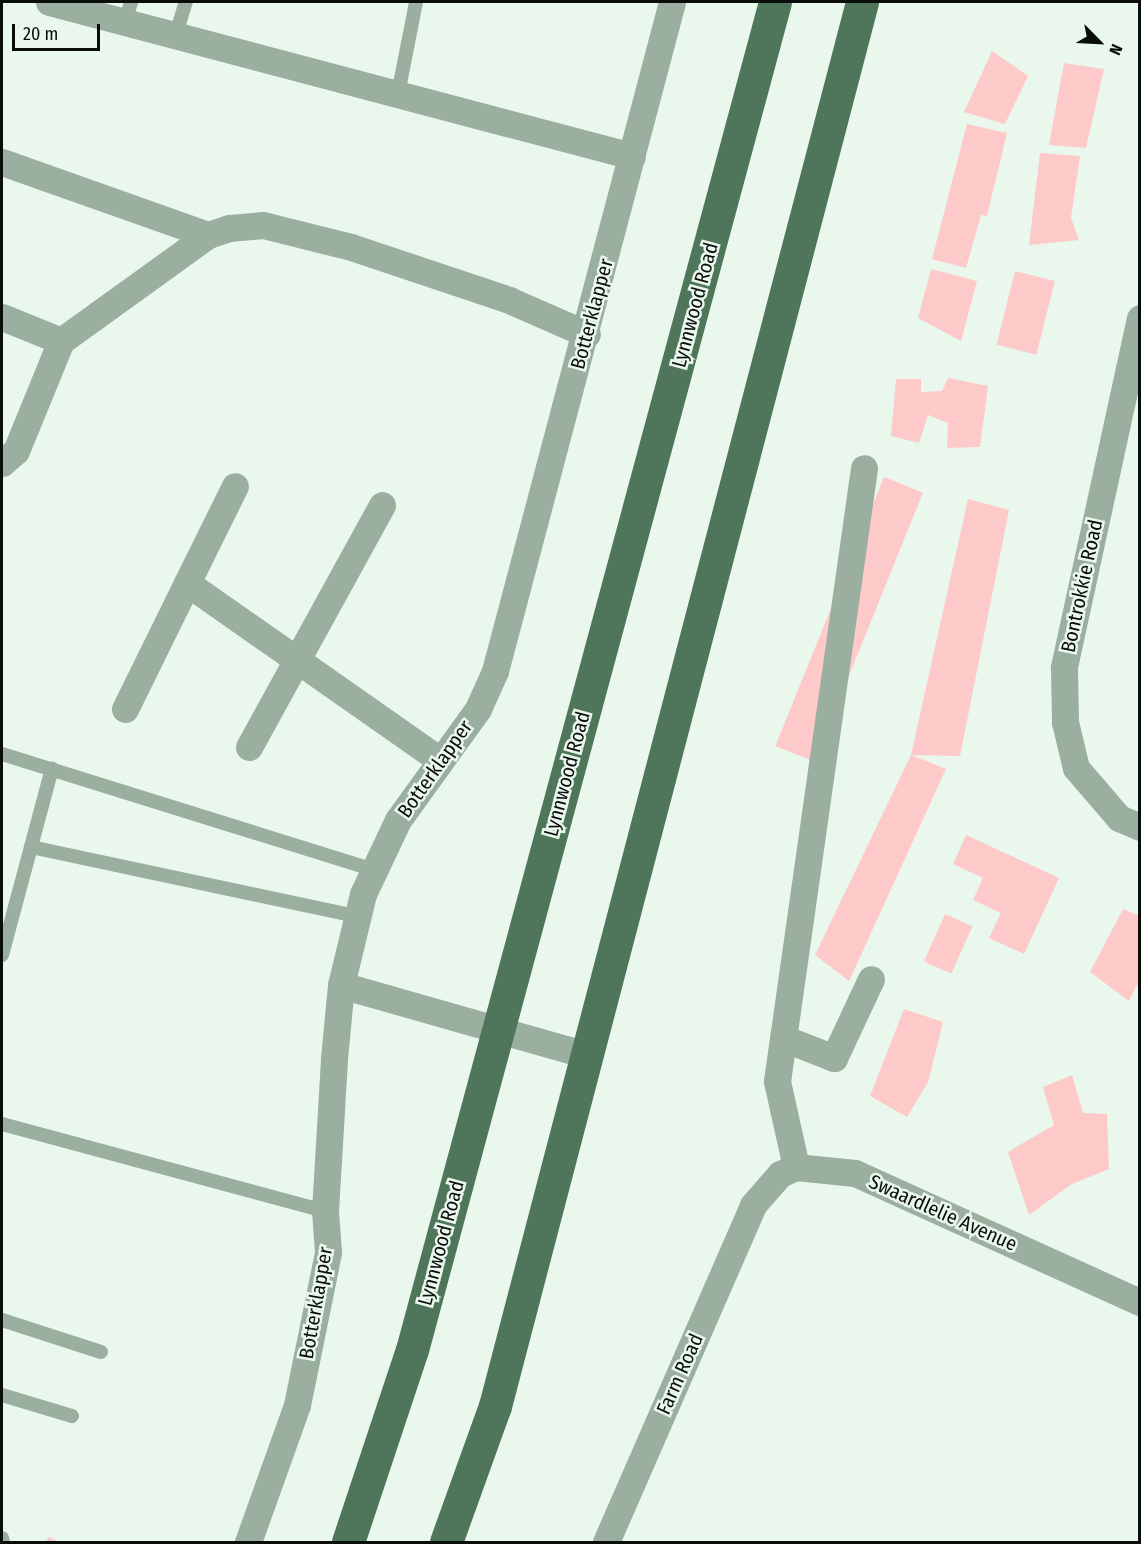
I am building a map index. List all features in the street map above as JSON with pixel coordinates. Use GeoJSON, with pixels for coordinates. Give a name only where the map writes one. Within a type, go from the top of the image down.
{"type":"FeatureCollection","features":[{"type":"Feature","properties":{"kind":"main road","name":"Lynnwood Road"},"geometry":{"type":"LineString","coordinates":[[348,1542],[412,1350],[775,2]]}},
{"type":"Feature","properties":{"kind":"main road"},"geometry":{"type":"LineString","coordinates":[[446,1542],[495,1406],[583,1054],[820,168],[862,2]]}},
{"type":"Feature","properties":{"kind":"main road"},"geometry":{"type":"LineString","coordinates":[[820,168],[882,2]]}},
{"type":"Feature","properties":{"kind":"street","name":"Botterklapper"},"geometry":{"type":"LineString","coordinates":[[248,1542],[297,1405],[328,1252],[325,1211],[341,985],[357,916],[372,869],[440,760],[478,709],[495,671],[587,334],[672,2]]}},
{"type":"Feature","properties":{"kind":"street"},"geometry":{"type":"LineString","coordinates":[[58,3],[128,11],[176,34],[632,156]]}},
{"type":"Feature","properties":{"kind":"street"},"geometry":{"type":"LineString","coordinates":[[2,162],[208,235]]}},
{"type":"Feature","properties":{"kind":"street"},"geometry":{"type":"LineString","coordinates":[[2,463],[15,451],[61,341],[208,235],[264,225],[351,247],[509,300],[587,334]]}},
{"type":"Feature","properties":{"kind":"street"},"geometry":{"type":"LineString","coordinates":[[2,317],[61,341]]}},
{"type":"Feature","properties":{"kind":"street","name":"Bontrokkie Road"},"geometry":{"type":"LineString","coordinates":[[1140,318],[1064,668],[1065,722],[1076,768],[1119,818],[1140,827]]}},
{"type":"Feature","properties":{"kind":"street"},"geometry":{"type":"LineString","coordinates":[[796,1167],[777,1081],[864,468]]}},
{"type":"Feature","properties":{"kind":"street"},"geometry":{"type":"LineString","coordinates":[[125,709],[235,486]]}},
{"type":"Feature","properties":{"kind":"street"},"geometry":{"type":"LineString","coordinates":[[249,747],[382,505]]}},
{"type":"Feature","properties":{"kind":"street"},"geometry":{"type":"LineString","coordinates":[[187,583],[440,760]]}},
{"type":"Feature","properties":{"kind":"street"},"geometry":{"type":"LineString","coordinates":[[783,1038],[834,1058],[871,979]]}},
{"type":"Feature","properties":{"kind":"street"},"geometry":{"type":"LineString","coordinates":[[341,985],[583,1054]]}},
{"type":"Feature","properties":{"kind":"street","name":"Farm Road"},"geometry":{"type":"LineString","coordinates":[[606,1542],[753,1205],[780,1174],[796,1167]]}},
{"type":"Feature","properties":{"kind":"street","name":"Swaardlelie Avenue"},"geometry":{"type":"LineString","coordinates":[[796,1167],[855,1173],[1140,1302]]}},
{"type":"Feature","properties":{"kind":"lane"},"geometry":{"type":"LineString","coordinates":[[176,34],[186,2]]}},
{"type":"Feature","properties":{"kind":"lane"},"geometry":{"type":"LineString","coordinates":[[398,94],[416,2]]}},
{"type":"Feature","properties":{"kind":"lane"},"geometry":{"type":"LineString","coordinates":[[2,754],[372,869]]}},
{"type":"Feature","properties":{"kind":"lane"},"geometry":{"type":"LineString","coordinates":[[2,955],[52,769]]}},
{"type":"Feature","properties":{"kind":"lane"},"geometry":{"type":"LineString","coordinates":[[31,847],[357,916]]}},
{"type":"Feature","properties":{"kind":"lane"},"geometry":{"type":"LineString","coordinates":[[2,1124],[325,1211]]}},
{"type":"Feature","properties":{"kind":"lane"},"geometry":{"type":"LineString","coordinates":[[2,1320],[101,1352]]}},
{"type":"Feature","properties":{"kind":"lane"},"geometry":{"type":"LineString","coordinates":[[2,1395],[72,1416]]}},
{"type":"Feature","properties":{"kind":"lane"},"geometry":{"type":"LineString","coordinates":[[2,1538],[3,1542]]}},
{"type":"Feature","properties":{"kind":"building"},"geometry":{"type":"Polygon","coordinates":[[[992,51],[1028,76],[1005,124],[964,112],[992,51]]]}},
{"type":"Feature","properties":{"kind":"building"},"geometry":{"type":"Polygon","coordinates":[[[1064,63],[1104,69],[1086,148],[1049,145],[1064,63]]]}},
{"type":"Feature","properties":{"kind":"building"},"geometry":{"type":"Polygon","coordinates":[[[967,124],[1007,133],[987,216],[981,215],[966,268],[932,259],[967,124]]]}},
{"type":"Feature","properties":{"kind":"building"},"geometry":{"type":"Polygon","coordinates":[[[1040,153],[1080,156],[1071,218],[1079,240],[1029,245],[1040,153]]]}},
{"type":"Feature","properties":{"kind":"building"},"geometry":{"type":"Polygon","coordinates":[[[931,269],[977,281],[961,341],[918,318],[931,269]]]}},
{"type":"Feature","properties":{"kind":"building"},"geometry":{"type":"Polygon","coordinates":[[[1015,271],[1055,281],[1036,355],[997,345],[1015,271]]]}},
{"type":"Feature","properties":{"kind":"building"},"geometry":{"type":"Polygon","coordinates":[[[948,378],[988,386],[980,447],[947,448],[948,423],[928,415],[919,443],[891,436],[896,379],[921,379],[921,392],[942,391],[948,378]]]}},
{"type":"Feature","properties":{"kind":"building"},"geometry":{"type":"Polygon","coordinates":[[[884,477],[923,493],[814,762],[775,746],[884,477]]]}},
{"type":"Feature","properties":{"kind":"building"},"geometry":{"type":"Polygon","coordinates":[[[968,499],[1009,510],[960,756],[911,755],[968,499]]]}},
{"type":"Feature","properties":{"kind":"building"},"geometry":{"type":"Polygon","coordinates":[[[911,755],[946,769],[849,981],[815,955],[911,755]]]}},
{"type":"Feature","properties":{"kind":"building"},"geometry":{"type":"Polygon","coordinates":[[[966,835],[1059,878],[1024,954],[989,938],[1001,913],[973,900],[983,878],[953,864],[966,835]]]}},
{"type":"Feature","properties":{"kind":"building"},"geometry":{"type":"Polygon","coordinates":[[[1123,909],[1140,916],[1140,979],[1129,1001],[1090,972],[1123,909]]]}},
{"type":"Feature","properties":{"kind":"building"},"geometry":{"type":"Polygon","coordinates":[[[945,914],[972,926],[951,974],[924,962],[945,914]]]}},
{"type":"Feature","properties":{"kind":"building"},"geometry":{"type":"Polygon","coordinates":[[[904,1009],[943,1022],[928,1082],[907,1117],[870,1096],[904,1009]]]}},
{"type":"Feature","properties":{"kind":"building"},"geometry":{"type":"Polygon","coordinates":[[[1072,1075],[1083,1113],[1107,1114],[1109,1169],[1072,1184],[1029,1215],[1008,1152],[1054,1125],[1043,1087],[1072,1075]]]}},
{"type":"Feature","properties":{"kind":"building"},"geometry":{"type":"Polygon","coordinates":[[[49,1537],[60,1542],[46,1542],[49,1537]]]}}]}
